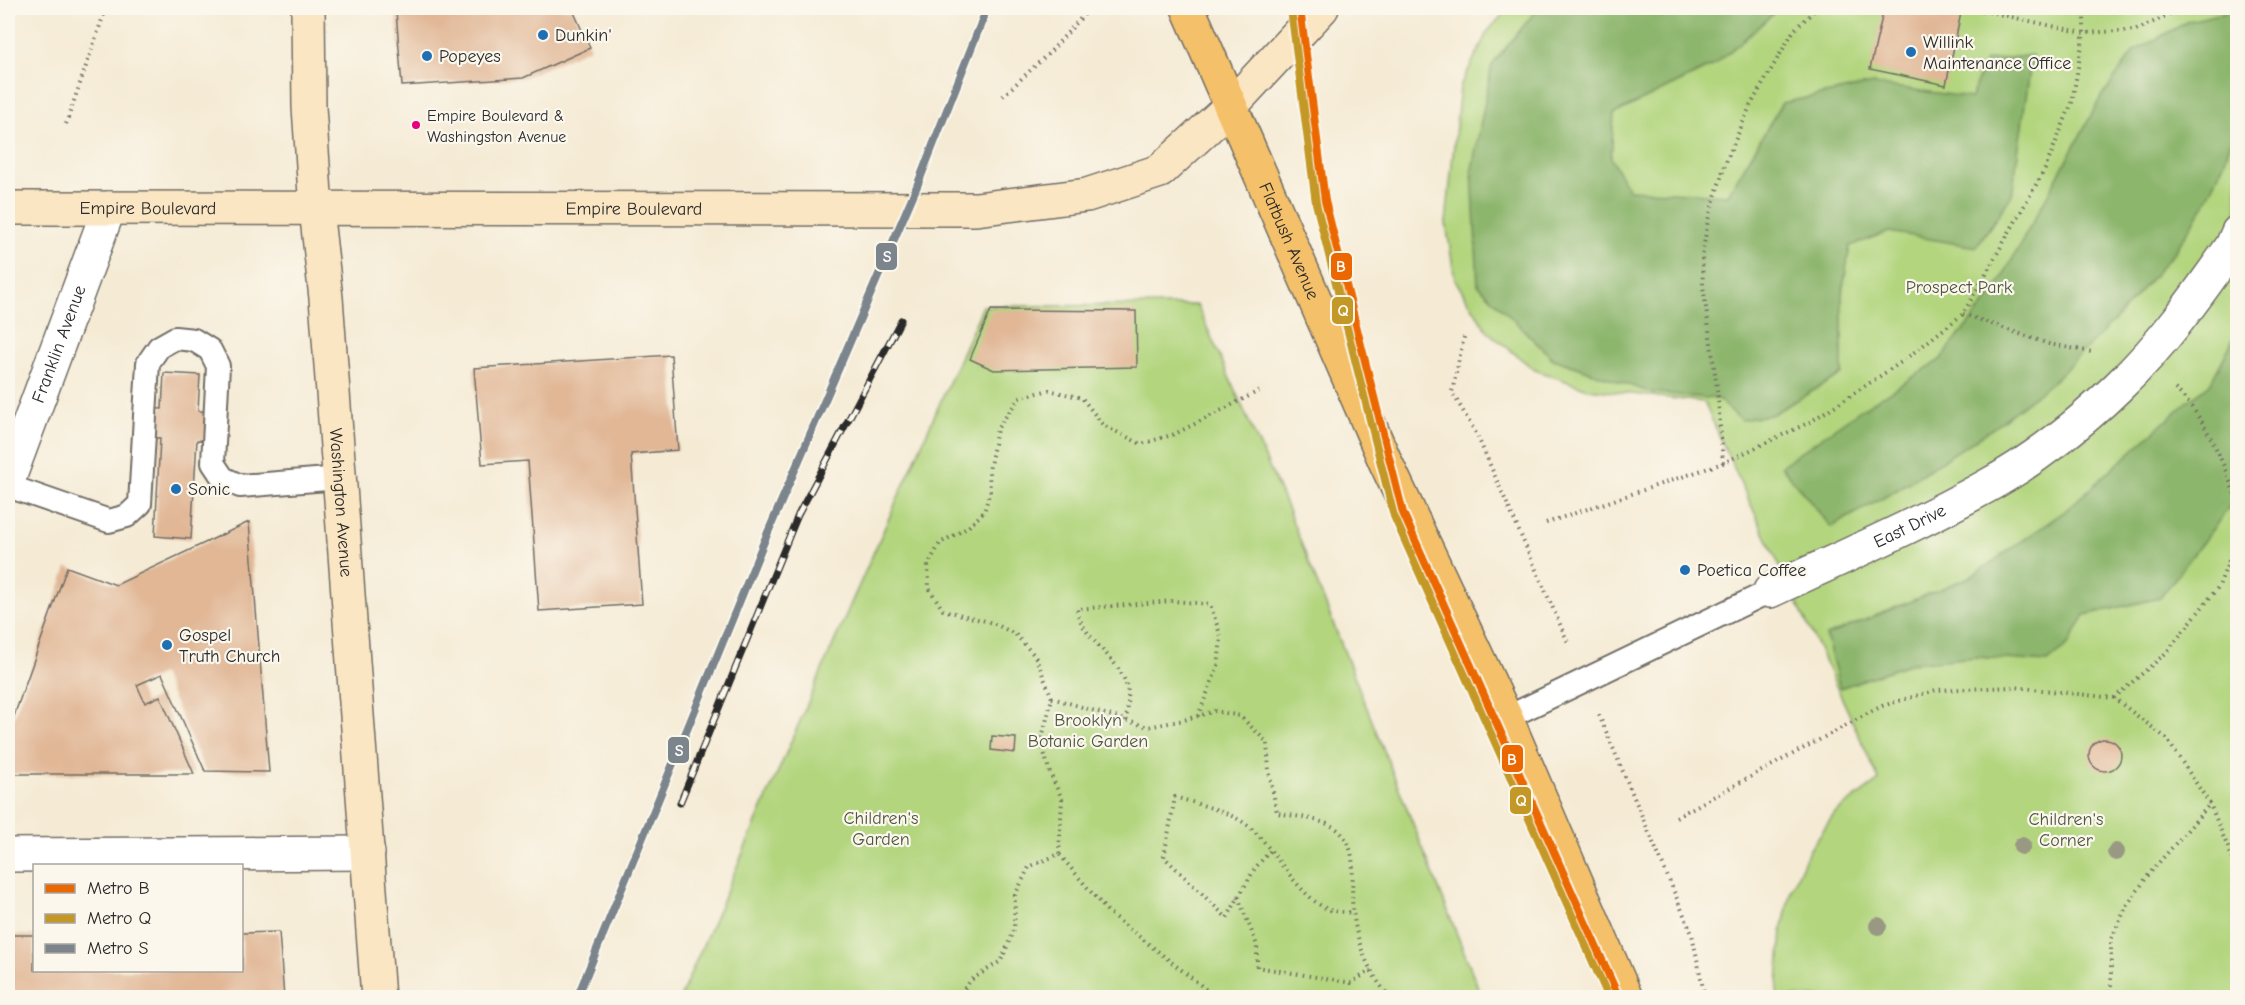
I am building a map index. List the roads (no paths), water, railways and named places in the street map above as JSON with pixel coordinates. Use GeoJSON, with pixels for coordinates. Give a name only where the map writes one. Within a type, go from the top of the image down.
{"type":"FeatureCollection","features":[{"type":"Feature","properties":{"kind":"main road","name":"Washington Avenue"},"geometry":{"type":"LineString","coordinates":[[308,8],[309,107],[316,209],[326,298],[378,998]]}},
{"type":"Feature","properties":{"kind":"main road","name":"Flatbush Avenue"},"geometry":{"type":"LineString","coordinates":[[1188,8],[1385,461],[1506,718],[1626,998]]}},
{"type":"Feature","properties":{"kind":"main road","name":"Empire Boulevard"},"geometry":{"type":"LineString","coordinates":[[8,208],[976,209],[1087,195],[1160,171],[1230,107],[1322,8]]}},
{"type":"Feature","properties":{"kind":"street","name":"Franklin Avenue"},"geometry":{"type":"LineString","coordinates":[[8,481],[109,208]]}},
{"type":"Feature","properties":{"kind":"street","name":"East Drive"},"geometry":{"type":"LineString","coordinates":[[1770,591],[1989,485],[2050,444],[2118,387],[2180,321],[2232,246],[2238,232]]}},
{"type":"Feature","properties":{"kind":"street"},"geometry":{"type":"LineString","coordinates":[[8,855],[368,854]]}},
{"type":"Feature","properties":{"kind":"lane"},"geometry":{"type":"LineString","coordinates":[[8,486],[109,521],[127,516],[140,504],[148,363],[159,347],[175,338],[194,340],[210,350],[218,366],[213,463],[223,478],[240,486],[339,478]]}},
{"type":"Feature","properties":{"kind":"lane","name":"East Drive"},"geometry":{"type":"LineString","coordinates":[[1506,718],[1770,591]]}},
{"type":"Feature","properties":{"kind":"railway"},"geometry":{"type":"LineString","coordinates":[[680,803],[798,515],[901,320]]}},
{"type":"Feature","properties":{"kind":"metro line","name":"S"},"geometry":{"type":"LineString","coordinates":[[577,998],[763,544],[917,186],[987,8]]}},
{"type":"Feature","properties":{"kind":"metro line","name":"B"},"geometry":{"type":"LineString","coordinates":[[1300,8],[1325,201],[1403,513],[1619,998]]}},
{"type":"Feature","properties":{"kind":"metro line","name":"Q"},"geometry":{"type":"LineString","coordinates":[[1291,9],[1316,203],[1394,516],[1609,998]]}},
{"type":"Feature","properties":{"kind":"place","name":"Dunkin'"},"geometry":{"type":"Point","coordinates":[543,35]}},
{"type":"Feature","properties":{"kind":"place","name":"Willink Maintenance Office"},"geometry":{"type":"Point","coordinates":[1911,52]}},
{"type":"Feature","properties":{"kind":"place","name":"Popeyes"},"geometry":{"type":"Point","coordinates":[427,56]}},
{"type":"Feature","properties":{"kind":"place","name":"Empire Boulevard & Washingston Avenue"},"geometry":{"type":"Point","coordinates":[416,125]}},
{"type":"Feature","properties":{"kind":"place","name":"Sonic"},"geometry":{"type":"Point","coordinates":[176,489]}},
{"type":"Feature","properties":{"kind":"place","name":"Poetica Coffee"},"geometry":{"type":"Point","coordinates":[1685,570]}},
{"type":"Feature","properties":{"kind":"place","name":"Gospel Truth Church"},"geometry":{"type":"Point","coordinates":[167,645]}},
{"type":"Feature","properties":{"kind":"park label","name":"Prospect Park"},"geometry":{"type":"Point","coordinates":[1959,287]}},
{"type":"Feature","properties":{"kind":"park label","name":"Brooklyn Botanic Garden"},"geometry":{"type":"Point","coordinates":[1088,730]}},
{"type":"Feature","properties":{"kind":"park label","name":"Children's Garden"},"geometry":{"type":"Point","coordinates":[881,828]}},
{"type":"Feature","properties":{"kind":"park label","name":"Children's Corner"},"geometry":{"type":"Point","coordinates":[2066,829]}}]}
